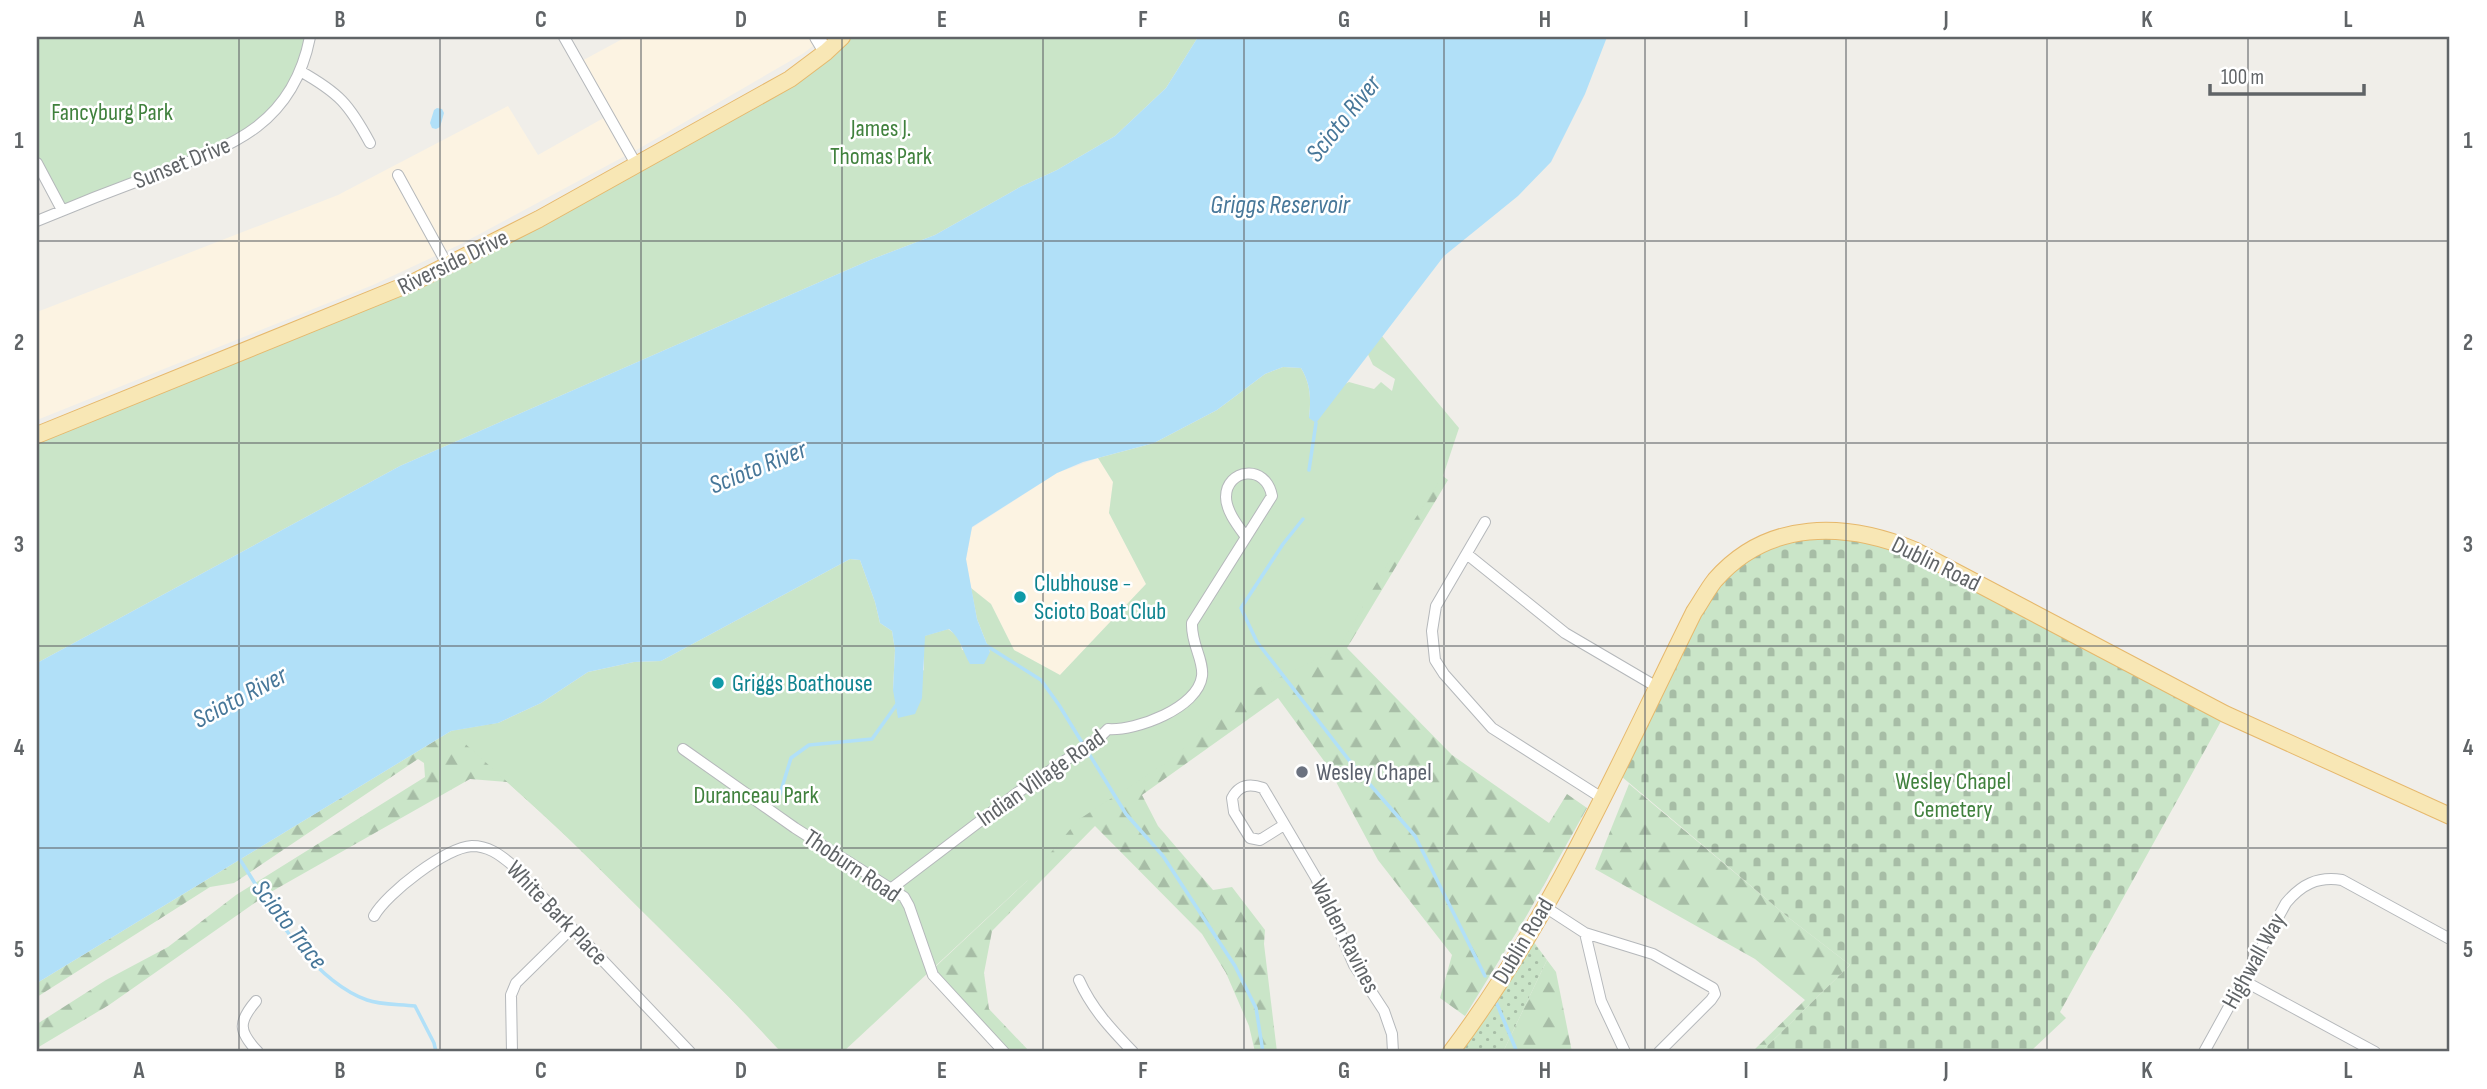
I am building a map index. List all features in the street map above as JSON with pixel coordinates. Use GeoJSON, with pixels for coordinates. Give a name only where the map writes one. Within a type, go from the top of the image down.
{"type":"FeatureCollection","features":[{"type":"Feature","properties":{"kind":"main road"},"geometry":{"type":"LineString","coordinates":[[817,37],[826,52]]}},
{"type":"Feature","properties":{"kind":"main road","name":"Riverside Drive"},"geometry":{"type":"LineString","coordinates":[[37,435],[380,298],[448,265],[790,79],[842,37]]}},
{"type":"Feature","properties":{"kind":"main road","name":"Dublin Road"},"geometry":{"type":"LineString","coordinates":[[1451,1052],[1505,973],[1545,907],[1694,612],[1715,581],[1731,566],[1762,546],[1792,534],[1825,530],[1849,531],[1875,536],[1914,550],[2225,714],[2450,816]]}},
{"type":"Feature","properties":{"kind":"street","name":"Sunset Drive"},"geometry":{"type":"LineString","coordinates":[[37,221],[244,138],[284,100],[300,71],[310,37]]}},
{"type":"Feature","properties":{"kind":"street"},"geometry":{"type":"LineString","coordinates":[[564,37],[636,164]]}},
{"type":"Feature","properties":{"kind":"street"},"geometry":{"type":"LineString","coordinates":[[300,71],[330,88],[343,100],[370,143]]}},
{"type":"Feature","properties":{"kind":"street"},"geometry":{"type":"LineString","coordinates":[[37,163],[62,210]]}},
{"type":"Feature","properties":{"kind":"street"},"geometry":{"type":"LineString","coordinates":[[398,175],[448,265]]}},
{"type":"Feature","properties":{"kind":"street","name":"Indian Village Road"},"geometry":{"type":"LineString","coordinates":[[892,888],[1050,769],[1108,729],[1131,727],[1161,716],[1188,701],[1202,678],[1192,623],[1272,495],[1267,483],[1253,472],[1245,473],[1234,480],[1227,489],[1228,507],[1245,537]]}},
{"type":"Feature","properties":{"kind":"street"},"geometry":{"type":"LineString","coordinates":[[1485,522],[1436,606],[1432,631],[1435,660],[1492,729],[1602,798]]}},
{"type":"Feature","properties":{"kind":"street"},"geometry":{"type":"LineString","coordinates":[[1468,555],[1565,634],[1657,687]]}},
{"type":"Feature","properties":{"kind":"street","name":"Thoburn Road"},"geometry":{"type":"LineString","coordinates":[[683,749],[794,828],[904,897],[937,982],[1004,1052]]}},
{"type":"Feature","properties":{"kind":"street","name":"Walden Ravines"},"geometry":{"type":"LineString","coordinates":[[1284,825],[1259,839],[1250,838],[1234,812],[1232,798],[1243,786],[1253,784],[1263,788],[1316,878],[1354,965],[1384,1011],[1392,1034],[1393,1052]]}},
{"type":"Feature","properties":{"kind":"street","name":"White Bark Place"},"geometry":{"type":"LineString","coordinates":[[374,916],[380,905],[401,884],[449,854],[472,846],[498,853],[690,1052]]}},
{"type":"Feature","properties":{"kind":"street","name":"Highwall Way"},"geometry":{"type":"LineString","coordinates":[[2204,1052],[2286,903],[2298,889],[2315,881],[2333,878],[2342,880],[2450,939]]}},
{"type":"Feature","properties":{"kind":"street"},"geometry":{"type":"LineString","coordinates":[[1545,907],[1585,933],[1653,954],[1713,988],[1715,995],[1659,1052]]}},
{"type":"Feature","properties":{"kind":"street"},"geometry":{"type":"LineString","coordinates":[[512,1052],[511,995],[516,983],[572,928]]}},
{"type":"Feature","properties":{"kind":"street"},"geometry":{"type":"LineString","coordinates":[[1585,933],[1601,1001],[1625,1052]]}},
{"type":"Feature","properties":{"kind":"street"},"geometry":{"type":"LineString","coordinates":[[1079,980],[1089,1002],[1102,1020],[1133,1052]]}},
{"type":"Feature","properties":{"kind":"street"},"geometry":{"type":"LineString","coordinates":[[2244,981],[2375,1052]]}},
{"type":"Feature","properties":{"kind":"street"},"geometry":{"type":"LineString","coordinates":[[257,1001],[244,1015],[243,1023],[247,1038],[258,1052]]}},
{"type":"Feature","properties":{"kind":"shaded area"},"geometry":{"type":"Polygon","coordinates":[[[626,37],[824,37],[804,53],[640,148],[459,245],[373,285],[37,420],[37,312],[338,195],[508,106],[538,155],[607,116],[578,63],[626,37]]]}},
{"type":"Feature","properties":{"kind":"shaded area"},"geometry":{"type":"Polygon","coordinates":[[[1098,458],[1113,482],[1109,513],[1146,584],[1060,675],[1014,650],[991,604],[971,588],[966,559],[972,528],[1057,473],[1098,458]]]}},
{"type":"Feature","properties":{"kind":"green space","name":"Fancyburg Park"},"geometry":{"type":"Polygon","coordinates":[[[37,37],[310,37],[296,82],[244,138],[62,210],[37,163],[37,37]]]}},
{"type":"Feature","properties":{"kind":"green space","name":"James J. Thomas Park"},"geometry":{"type":"Polygon","coordinates":[[[842,37],[1198,37],[1166,88],[1115,136],[1057,170],[1020,187],[935,235],[870,260],[400,466],[37,663],[37,435],[380,297],[761,95],[842,37]]]}},
{"type":"Feature","properties":{"kind":"green space","name":"Duranceau Park"},"geometry":{"type":"Polygon","coordinates":[[[1371,323],[1459,428],[1443,476],[1405,534],[1338,649],[1248,693],[1169,761],[1078,820],[1027,881],[843,1052],[781,1052],[620,888],[451,731],[498,723],[541,703],[588,672],[634,662],[661,661],[850,559],[860,560],[880,623],[892,631],[895,650],[893,690],[924,670],[924,636],[948,629],[959,637],[962,650],[990,652],[977,619],[971,588],[991,604],[1014,650],[1060,675],[1146,584],[1109,513],[1113,482],[1098,458],[1154,443],[1217,410],[1265,374],[1283,367],[1301,368],[1310,392],[1309,418],[1349,382],[1374,389],[1381,382],[1392,391],[1395,379],[1373,365],[1363,344],[1371,323]]]}},
{"type":"Feature","properties":{"kind":"green space"},"geometry":{"type":"Polygon","coordinates":[[[1419,457],[1448,480],[1347,648],[1452,755],[1549,823],[1567,794],[1587,808],[1527,915],[1465,1016],[1440,998],[1452,955],[1378,860],[1327,765],[1278,698],[1142,795],[1158,826],[1213,890],[1232,887],[1265,930],[1264,944],[1277,1052],[1255,1052],[1249,1026],[1226,973],[1202,934],[1095,826],[992,931],[984,973],[989,1009],[1030,1052],[1008,1052],[931,971],[1027,881],[1060,790],[1419,457]]]}},
{"type":"Feature","properties":{"kind":"green space","name":"Wesley Chapel Cemetery"},"geometry":{"type":"Polygon","coordinates":[[[1862,533],[2225,714],[2060,1012],[2066,1018],[2030,1052],[1761,1052],[1850,965],[1789,918],[1615,771],[1715,581],[1792,534],[1862,533]]]}},
{"type":"Feature","properties":{"kind":"green space"},"geometry":{"type":"Polygon","coordinates":[[[498,723],[781,1052],[558,828],[507,782],[470,779],[269,893],[109,1005],[37,1048],[37,1024],[106,980],[168,947],[236,895],[425,777],[424,763],[418,759],[234,883],[210,887],[37,997],[37,983],[451,731],[498,723]]]}},
{"type":"Feature","properties":{"kind":"green space"},"geometry":{"type":"Polygon","coordinates":[[[1629,784],[1789,918],[1850,965],[1761,1052],[1752,1052],[1805,1000],[1755,959],[1595,869],[1629,784]]]}},
{"type":"Feature","properties":{"kind":"green space"},"geometry":{"type":"Polygon","coordinates":[[[1533,941],[1547,960],[1503,1052],[1460,1052],[1479,1027],[1533,941]]]}},
{"type":"Feature","properties":{"kind":"green space"},"geometry":{"type":"Polygon","coordinates":[[[1547,960],[1556,972],[1572,1052],[1503,1052],[1547,960]]]}},
{"type":"Feature","properties":{"kind":"water","name":"Griggs Reservoir"},"geometry":{"type":"Polygon","coordinates":[[[1198,37],[1607,37],[1585,94],[1551,162],[1518,196],[1444,256],[1316,423],[1309,418],[1310,392],[1301,368],[1283,367],[1265,374],[1217,410],[1154,443],[1083,462],[1057,473],[972,527],[966,559],[977,619],[990,652],[984,664],[970,664],[959,641],[949,629],[925,636],[922,698],[915,714],[898,718],[893,690],[895,650],[892,631],[880,623],[860,560],[850,559],[661,661],[634,662],[588,672],[541,703],[498,723],[451,731],[37,983],[37,663],[400,466],[870,260],[935,235],[1020,187],[1057,170],[1115,136],[1166,88],[1198,37]]]}},
{"type":"Feature","properties":{"kind":"water"},"geometry":{"type":"Polygon","coordinates":[[[437,108],[444,113],[440,127],[436,129],[432,128],[430,123],[437,108]]]}},
{"type":"Feature","properties":{"kind":"waterway"},"geometry":{"type":"LineString","coordinates":[[1309,470],[1316,423]]}},
{"type":"Feature","properties":{"kind":"waterway"},"geometry":{"type":"LineString","coordinates":[[1303,519],[1283,544],[1241,608],[1257,642],[1352,764],[1415,836],[1485,976]]}},
{"type":"Feature","properties":{"kind":"waterway"},"geometry":{"type":"LineString","coordinates":[[984,644],[1041,680],[1126,814],[1163,856],[1235,966],[1256,1008],[1263,1052]]}},
{"type":"Feature","properties":{"kind":"waterway"},"geometry":{"type":"LineString","coordinates":[[780,794],[791,758],[809,745],[872,739],[897,704]]}},
{"type":"Feature","properties":{"kind":"waterway","name":"Scioto Trace"},"geometry":{"type":"LineString","coordinates":[[239,858],[293,940],[327,976],[346,990],[367,1000],[415,1006],[436,1052]]}},
{"type":"Feature","properties":{"kind":"waterway"},"geometry":{"type":"LineString","coordinates":[[1497,1004],[1517,1052]]}},
{"type":"Feature","properties":{"kind":"place","name":"Clubhouse - Scioto Boat Club"},"geometry":{"type":"Point","coordinates":[1020,597]}},
{"type":"Feature","properties":{"kind":"place","name":"Griggs Boathouse"},"geometry":{"type":"Point","coordinates":[718,683]}},
{"type":"Feature","properties":{"kind":"place","name":"Wesley Chapel"},"geometry":{"type":"Point","coordinates":[1302,772]}},
{"type":"Feature","properties":{"kind":"water label","name":"Scioto River"},"geometry":{"type":"Point","coordinates":[1344,119]}},
{"type":"Feature","properties":{"kind":"water label","name":"Scioto River"},"geometry":{"type":"Point","coordinates":[758,468]}},
{"type":"Feature","properties":{"kind":"water label","name":"Scioto River"},"geometry":{"type":"Point","coordinates":[240,698]}}]}
